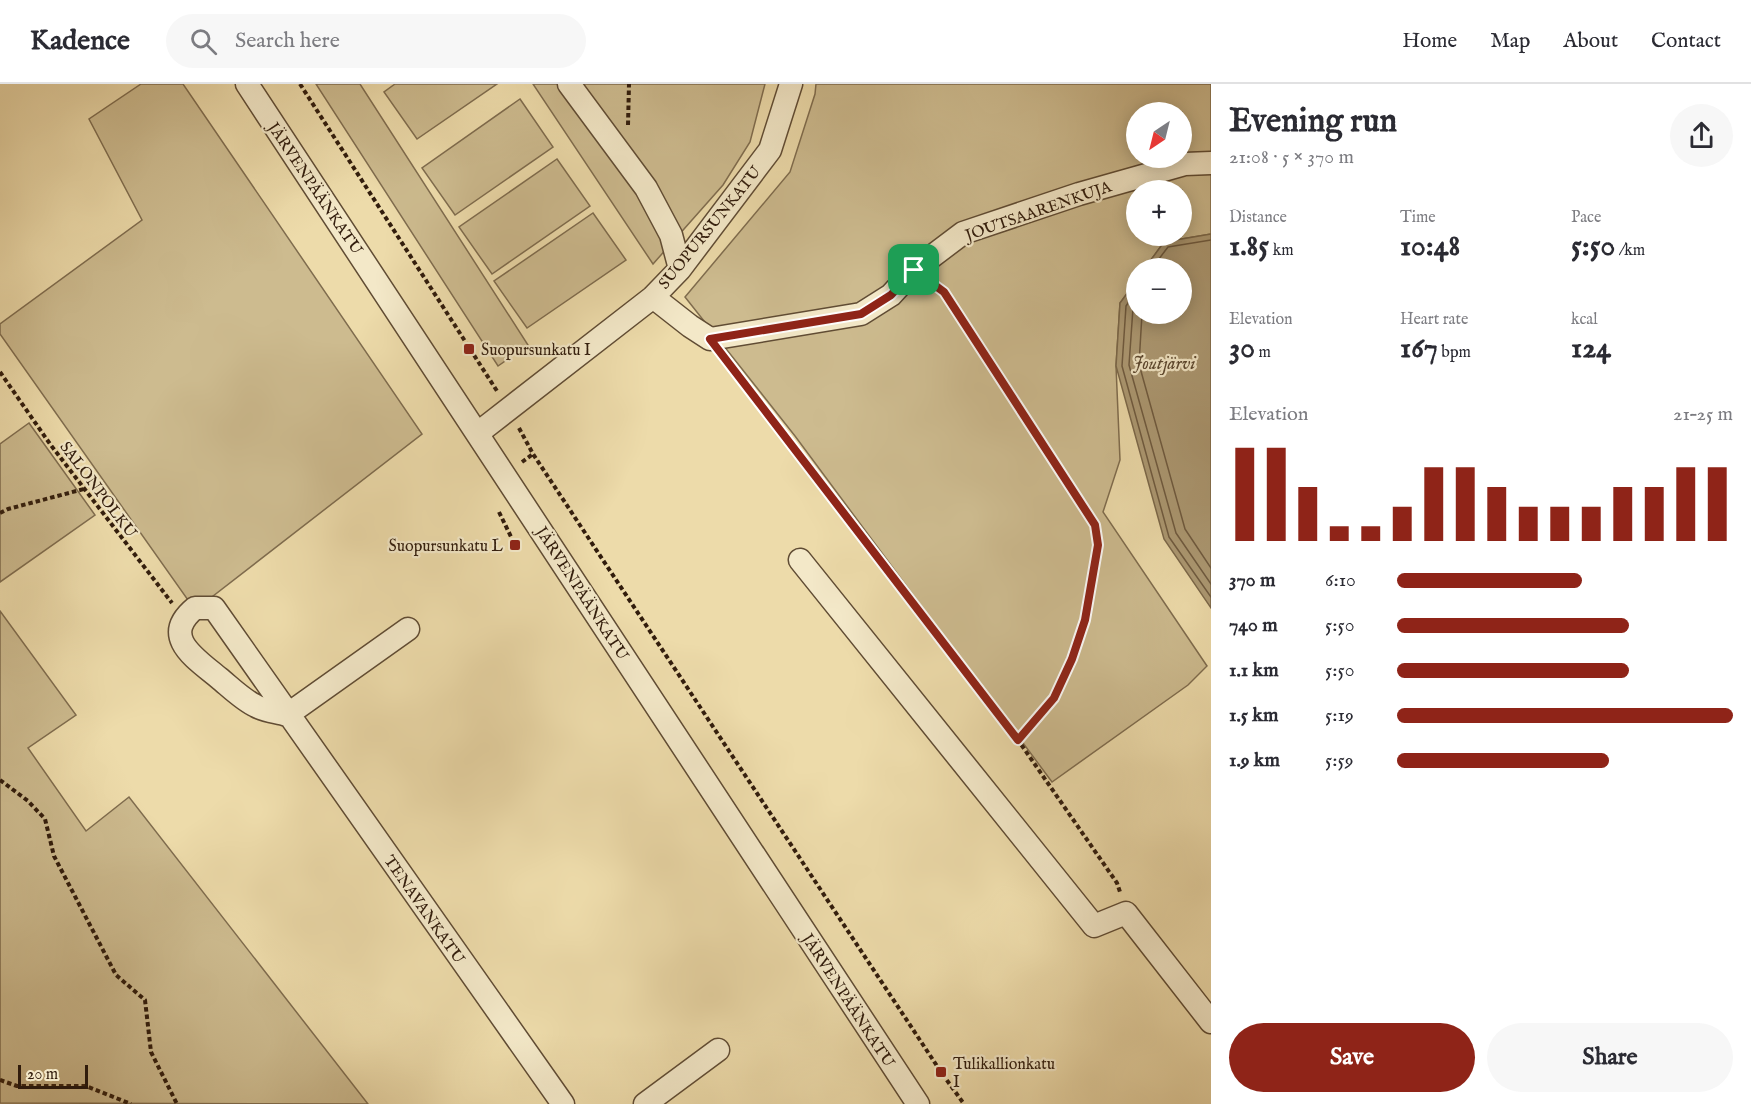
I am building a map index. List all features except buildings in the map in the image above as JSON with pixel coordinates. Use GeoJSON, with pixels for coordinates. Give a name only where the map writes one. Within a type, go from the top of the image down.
{"type":"FeatureCollection","features":[{"type":"Feature","properties":{"kind":"street","name":"JÄRVENPÄÄNKATU"},"geometry":{"type":"LineString","coordinates":[[247,84],[918,1104]]}},
{"type":"Feature","properties":{"kind":"street"},"geometry":{"type":"LineString","coordinates":[[568,84],[646,188],[671,235],[680,269]]}},
{"type":"Feature","properties":{"kind":"street","name":"SUOPURSUNKATU"},"geometry":{"type":"LineString","coordinates":[[478,433],[653,297],[680,269],[770,150],[791,84]]}},
{"type":"Feature","properties":{"kind":"street","name":"JOUTSAARENKUJA"},"geometry":{"type":"LineString","coordinates":[[710,339],[861,314],[891,295],[914,270],[963,233],[1079,194],[1185,164],[1211,162]]}},
{"type":"Feature","properties":{"kind":"street"},"geometry":{"type":"LineString","coordinates":[[653,297],[710,339]]}},
{"type":"Feature","properties":{"kind":"street"},"geometry":{"type":"LineString","coordinates":[[800,560],[1094,926],[1126,913],[1211,1022]]}},
{"type":"Feature","properties":{"kind":"street","name":"TENAVANKATU"},"geometry":{"type":"LineString","coordinates":[[184,618],[195,608],[214,608],[562,1104]]}},
{"type":"Feature","properties":{"kind":"street"},"geometry":{"type":"LineString","coordinates":[[184,618],[180,628],[186,651],[256,706],[287,714],[408,629]]}},
{"type":"Feature","properties":{"kind":"street"},"geometry":{"type":"LineString","coordinates":[[645,1104],[718,1050]]}},
{"type":"Feature","properties":{"kind":"path"},"geometry":{"type":"LineString","coordinates":[[300,84],[509,410],[533,454],[964,1104]]}},
{"type":"Feature","properties":{"kind":"path"},"geometry":{"type":"LineString","coordinates":[[914,270],[944,292],[1095,525],[1098,545],[1095,566],[1085,620],[1072,659],[1054,698],[1018,740]]}},
{"type":"Feature","properties":{"kind":"path"},"geometry":{"type":"LineString","coordinates":[[710,339],[1018,740],[1117,883],[1126,913]]}},
{"type":"Feature","properties":{"kind":"path","name":"SALONPOLKU"},"geometry":{"type":"LineString","coordinates":[[0,372],[84,489],[184,618]]}},
{"type":"Feature","properties":{"kind":"path"},"geometry":{"type":"LineString","coordinates":[[0,513],[84,489]]}},
{"type":"Feature","properties":{"kind":"path"},"geometry":{"type":"LineString","coordinates":[[0,780],[28,801],[45,819],[54,856],[116,975],[145,1000],[151,1052],[177,1104]]}},
{"type":"Feature","properties":{"kind":"path"},"geometry":{"type":"LineString","coordinates":[[0,1080],[17,1086],[86,1086],[131,1104]]}},
{"type":"Feature","properties":{"kind":"shaded area"},"geometry":{"type":"Polygon","coordinates":[[[141,84],[183,84],[422,434],[195,610],[0,334],[0,324],[142,220],[89,119],[141,84]]]}},
{"type":"Feature","properties":{"kind":"shaded area"},"geometry":{"type":"Polygon","coordinates":[[[316,84],[360,84],[528,345],[498,366],[316,84]]]}},
{"type":"Feature","properties":{"kind":"shaded area"},"geometry":{"type":"Polygon","coordinates":[[[395,84],[497,84],[417,139],[384,92],[395,84]]]}},
{"type":"Feature","properties":{"kind":"shaded area"},"geometry":{"type":"Polygon","coordinates":[[[533,84],[765,84],[750,142],[723,185],[653,264],[533,84]]]}},
{"type":"Feature","properties":{"kind":"shaded area"},"geometry":{"type":"Polygon","coordinates":[[[816,84],[1211,84],[1211,234],[1192,237],[1192,180],[1126,180],[1126,246],[1161,246],[1152,258],[1126,258],[1126,295],[1120,303],[1116,366],[1120,460],[1103,512],[1207,666],[1188,685],[1052,782],[795,436],[685,297],[790,172],[815,94],[816,84]]]}},
{"type":"Feature","properties":{"kind":"shaded area"},"geometry":{"type":"Polygon","coordinates":[[[520,99],[553,147],[455,215],[422,168],[520,99]]]}},
{"type":"Feature","properties":{"kind":"shaded area"},"geometry":{"type":"Polygon","coordinates":[[[557,159],[590,206],[492,274],[459,227],[557,159]]]}},
{"type":"Feature","properties":{"kind":"shaded area"},"geometry":{"type":"Polygon","coordinates":[[[593,213],[626,260],[527,328],[494,281],[593,213]]]}},
{"type":"Feature","properties":{"kind":"shaded area"},"geometry":{"type":"Polygon","coordinates":[[[29,423],[95,515],[0,582],[0,444],[29,423]]]}},
{"type":"Feature","properties":{"kind":"shaded area"},"geometry":{"type":"Polygon","coordinates":[[[0,611],[76,715],[28,748],[86,831],[129,797],[368,1104],[0,1103],[0,611]]]}},
{"type":"Feature","properties":{"kind":"water","name":"Joutjärvi"},"geometry":{"type":"Polygon","coordinates":[[[1211,234],[1211,608],[1164,539],[1116,366],[1120,303],[1126,295],[1126,324],[1192,324],[1192,258],[1152,258],[1161,246],[1192,246],[1192,237],[1211,234]]]}},
{"type":"Feature","properties":{"kind":"place","name":"Suopursunkatu I"},"geometry":{"type":"Point","coordinates":[469,349]}},
{"type":"Feature","properties":{"kind":"place","name":"Suopursunkatu L"},"geometry":{"type":"Point","coordinates":[515,545]}},
{"type":"Feature","properties":{"kind":"place","name":"Tulikallionkatu I"},"geometry":{"type":"Point","coordinates":[941,1072]}},
{"type":"Feature","properties":{"kind":"route"},"geometry":{"type":"LineString","coordinates":[[914,270],[944,292],[1095,525],[1098,545],[1085,620],[1072,659],[1054,698],[1018,740],[710,339],[861,314],[891,295],[914,270]]}}]}
